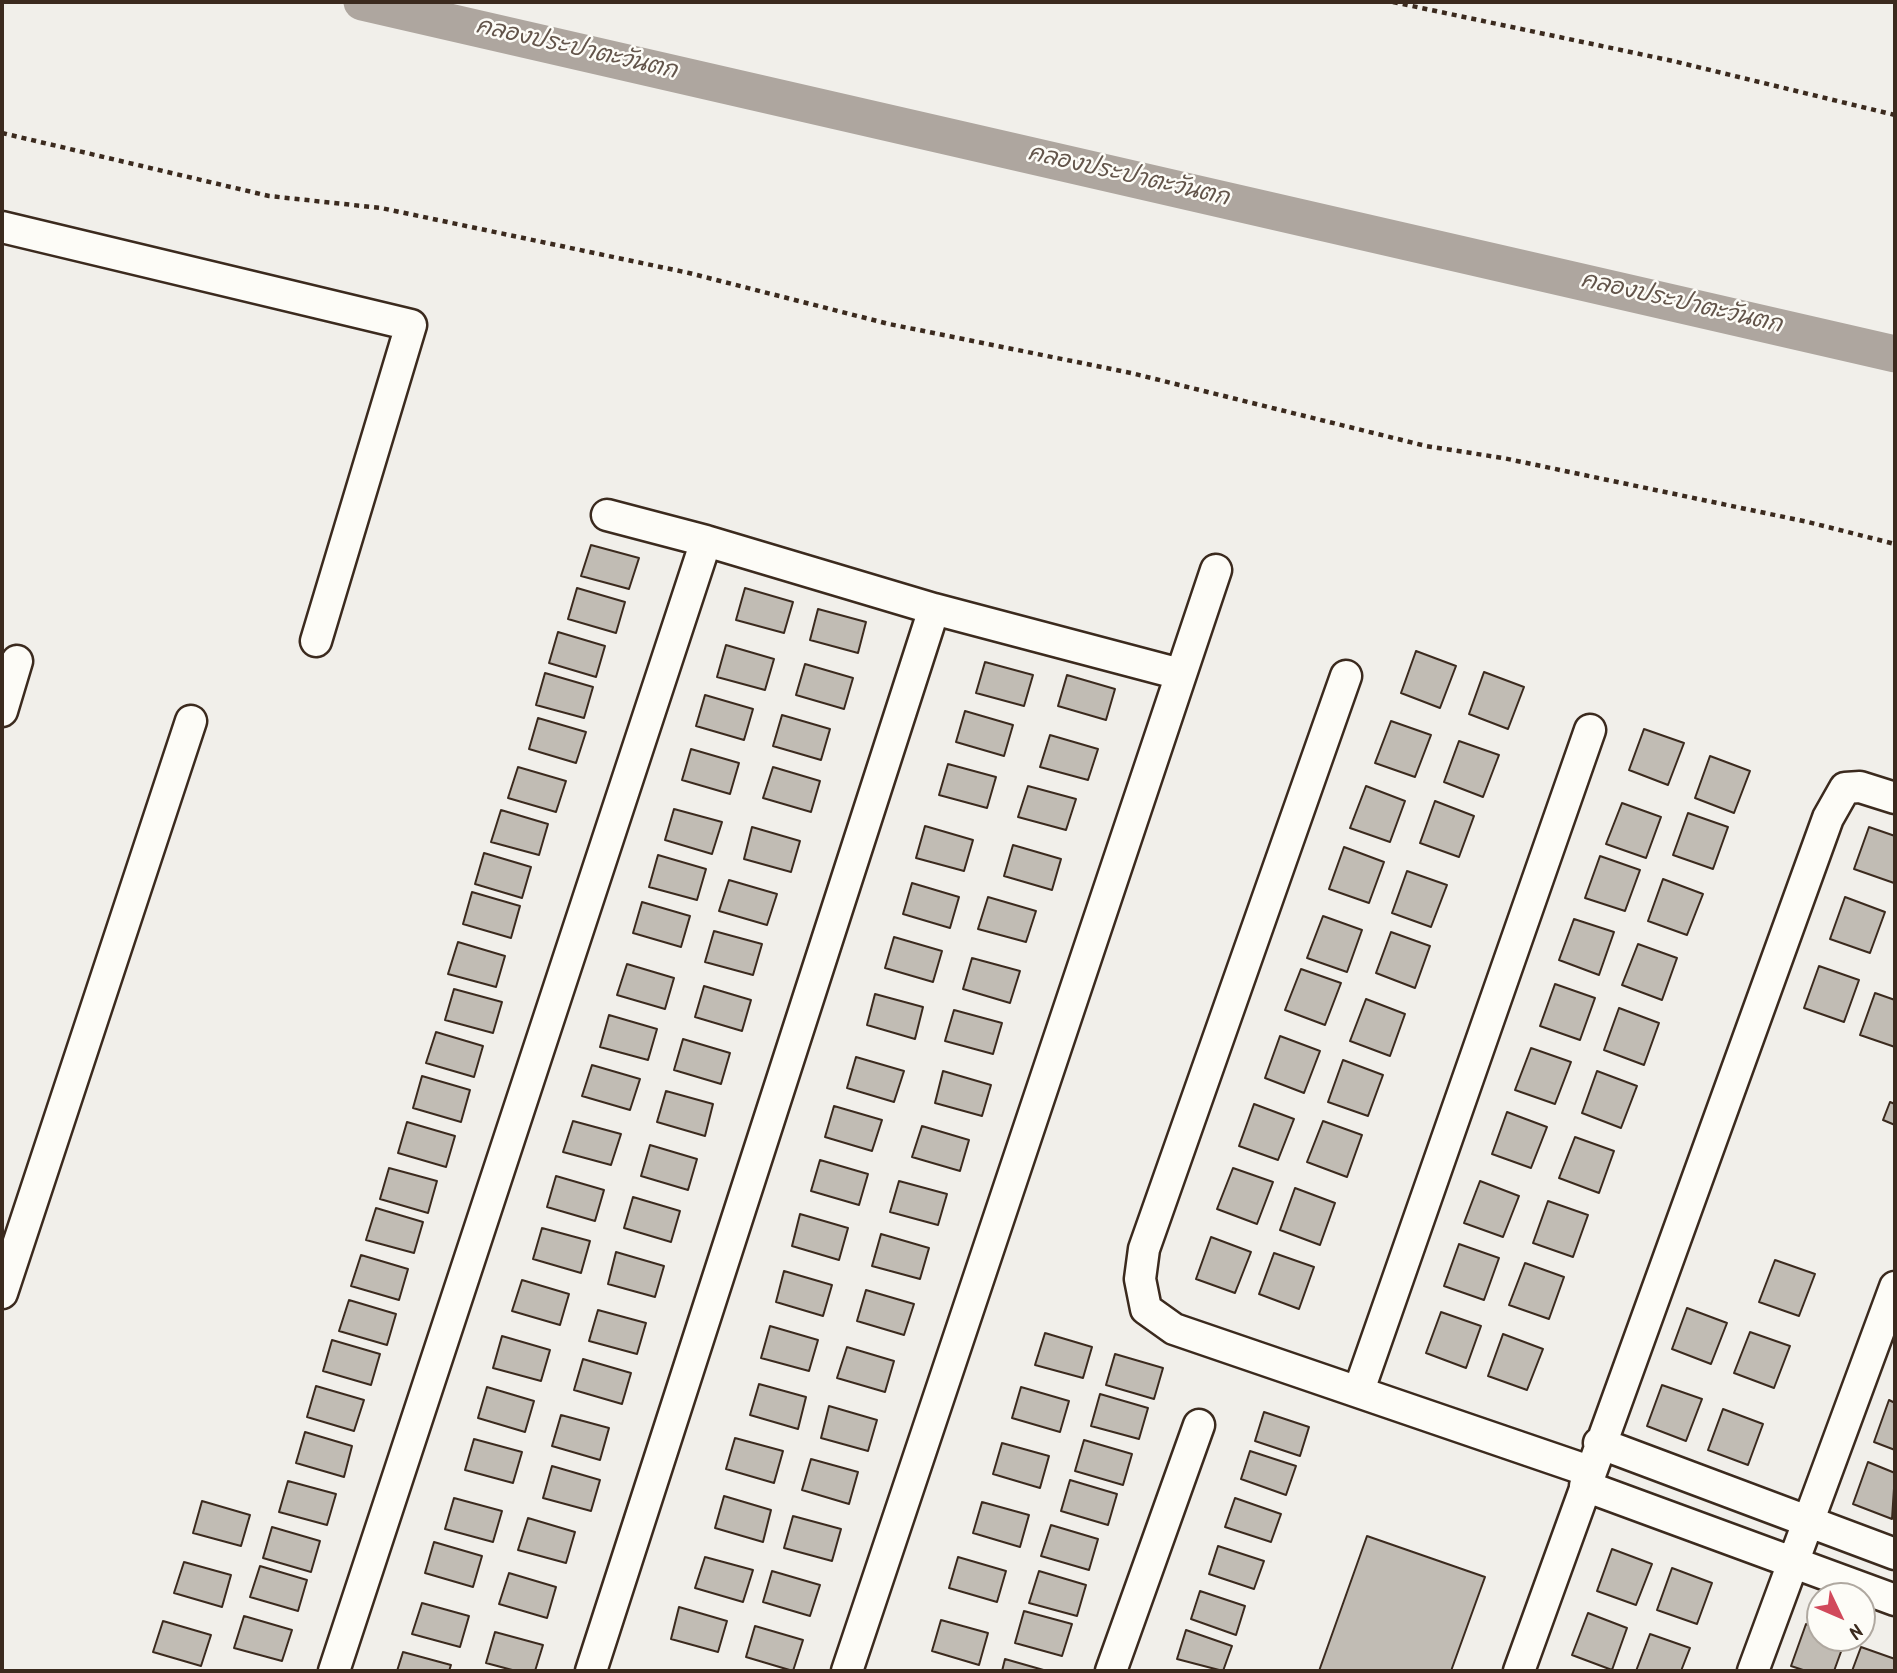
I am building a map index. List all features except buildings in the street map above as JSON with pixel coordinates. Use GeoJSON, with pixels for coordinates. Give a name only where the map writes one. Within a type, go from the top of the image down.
{"type":"FeatureCollection","features":[{"type":"Feature","properties":{"kind":"street"},"geometry":{"type":"LineString","coordinates":[[2,228],[411,325],[316,641]]}},
{"type":"Feature","properties":{"kind":"street"},"geometry":{"type":"LineString","coordinates":[[607,515],[706,541],[934,610],[1181,674]]}},
{"type":"Feature","properties":{"kind":"street"},"geometry":{"type":"LineString","coordinates":[[334,1671],[706,541]]}},
{"type":"Feature","properties":{"kind":"street"},"geometry":{"type":"LineString","coordinates":[[847,1671],[1216,570]]}},
{"type":"Feature","properties":{"kind":"street"},"geometry":{"type":"LineString","coordinates":[[592,1671],[934,610]]}},
{"type":"Feature","properties":{"kind":"street"},"geometry":{"type":"LineString","coordinates":[[2,711],[18,660]]}},
{"type":"Feature","properties":{"kind":"street"},"geometry":{"type":"LineString","coordinates":[[1346,676],[1144,1249],[1140,1279],[1146,1309],[1174,1329],[1359,1391],[1895,1600]]}},
{"type":"Feature","properties":{"kind":"street"},"geometry":{"type":"LineString","coordinates":[[2,1293],[191,721]]}},
{"type":"Feature","properties":{"kind":"street"},"geometry":{"type":"LineString","coordinates":[[1359,1391],[1590,730]]}},
{"type":"Feature","properties":{"kind":"street"},"geometry":{"type":"LineString","coordinates":[[1519,1671],[1599,1443],[1836,801],[1844,788],[1860,787],[1895,798]]}},
{"type":"Feature","properties":{"kind":"street"},"geometry":{"type":"LineString","coordinates":[[1753,1671],[1895,1287]]}},
{"type":"Feature","properties":{"kind":"street"},"geometry":{"type":"LineString","coordinates":[[1111,1671],[1199,1425]]}},
{"type":"Feature","properties":{"kind":"street"},"geometry":{"type":"LineString","coordinates":[[1599,1443],[1895,1555]]}},
{"type":"Feature","properties":{"kind":"path"},"geometry":{"type":"LineString","coordinates":[[1393,2],[1673,61],[1895,116]]}},
{"type":"Feature","properties":{"kind":"path"},"geometry":{"type":"LineString","coordinates":[[2,132],[269,197],[381,208],[689,273],[889,324],[1131,373],[1426,446],[1503,458],[1795,519],[1895,544]]}},
{"type":"Feature","properties":{"kind":"waterway","name":"คลองประปาตะวันตก"},"geometry":{"type":"LineString","coordinates":[[362,2],[1895,354]]}}]}
